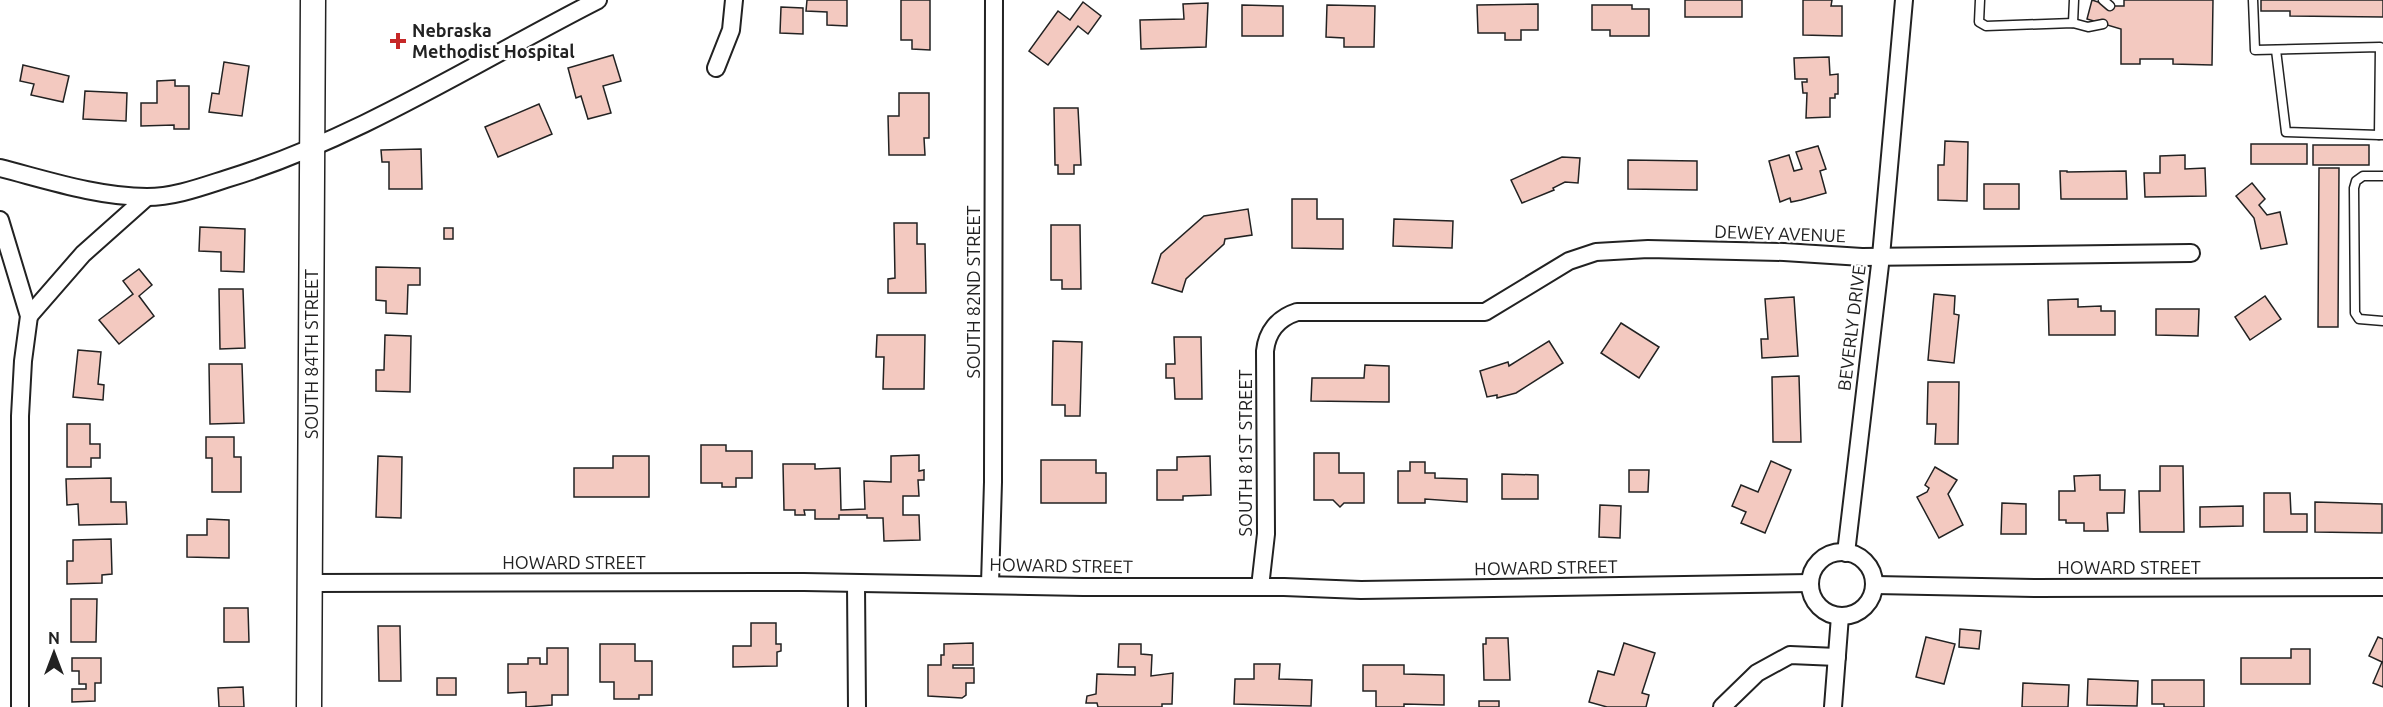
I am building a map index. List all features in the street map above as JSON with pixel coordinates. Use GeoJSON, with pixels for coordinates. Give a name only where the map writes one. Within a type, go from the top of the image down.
{"type":"FeatureCollection","features":[{"type":"Feature","properties":{"kind":"main road","name":"SOUTH 84TH STREET"},"geometry":{"type":"LineString","coordinates":[[309,707],[313,0]]}},
{"type":"Feature","properties":{"kind":"street"},"geometry":{"type":"LineString","coordinates":[[0,168],[110,193],[147,197],[190,190],[244,173],[356,128],[598,0]]}},
{"type":"Feature","properties":{"kind":"street"},"geometry":{"type":"LineString","coordinates":[[716,68],[731,30],[734,0]]}},
{"type":"Feature","properties":{"kind":"street","name":"SOUTH 82ND STREET"},"geometry":{"type":"LineString","coordinates":[[990,584],[993,482],[994,0]]}},
{"type":"Feature","properties":{"kind":"street","name":"BEVERLY DRIVE"},"geometry":{"type":"LineString","coordinates":[[1846,553],[1881,256],[1904,0]]}},
{"type":"Feature","properties":{"kind":"street"},"geometry":{"type":"LineString","coordinates":[[29,316],[83,254],[147,197]]}},
{"type":"Feature","properties":{"kind":"street"},"geometry":{"type":"LineString","coordinates":[[0,220],[29,316],[23,361],[20,416],[20,707]]}},
{"type":"Feature","properties":{"kind":"street","name":"DEWEY AVENUE"},"geometry":{"type":"LineString","coordinates":[[1279,322],[1297,312],[1485,312],[1569,261],[1596,252],[1647,249],[1784,252],[1862,257],[2191,253]]}},
{"type":"Feature","properties":{"kind":"street","name":"SOUTH 81ST STREET"},"geometry":{"type":"LineString","coordinates":[[1260,587],[1266,534],[1265,351],[1270,333],[1279,322]]}},
{"type":"Feature","properties":{"kind":"street"},"geometry":{"type":"LineString","coordinates":[[1835,553],[1846,553],[1855,555],[1869,567],[1875,585],[1868,604],[1851,616],[1840,616],[1822,609],[1811,593],[1810,583],[1817,564],[1835,553]]}},
{"type":"Feature","properties":{"kind":"street","name":"HOWARD STREET"},"geometry":{"type":"LineString","coordinates":[[311,583],[804,582],[856,585],[990,584],[1361,590],[1810,583]]}},
{"type":"Feature","properties":{"kind":"street"},"geometry":{"type":"LineString","coordinates":[[856,585],[857,707]]}},
{"type":"Feature","properties":{"kind":"street","name":"HOWARD STREET"},"geometry":{"type":"LineString","coordinates":[[1875,585],[2036,588],[2383,587]]}},
{"type":"Feature","properties":{"kind":"street"},"geometry":{"type":"LineString","coordinates":[[1833,707],[1840,616]]}},
{"type":"Feature","properties":{"kind":"street"},"geometry":{"type":"LineString","coordinates":[[1722,707],[1757,673],[1790,655],[1837,657]]}},
{"type":"Feature","properties":{"kind":"lane"},"geometry":{"type":"LineString","coordinates":[[1980,0],[1979,22],[1986,26],[2073,23],[2088,27],[2103,24]]}},
{"type":"Feature","properties":{"kind":"lane"},"geometry":{"type":"LineString","coordinates":[[2073,23],[2074,0]]}},
{"type":"Feature","properties":{"kind":"lane"},"geometry":{"type":"LineString","coordinates":[[2253,0],[2255,50],[2380,47],[2381,135],[2286,132],[2276,50]]}},
{"type":"Feature","properties":{"kind":"lane"},"geometry":{"type":"LineString","coordinates":[[2383,176],[2363,176],[2356,181],[2354,188],[2355,313],[2359,319],[2383,321]]}},
{"type":"Feature","properties":{"kind":"building"},"geometry":{"type":"Polygon","coordinates":[[[807,0],[847,0],[847,26],[827,25],[827,12],[806,11],[807,0]]]}},
{"type":"Feature","properties":{"kind":"building"},"geometry":{"type":"Polygon","coordinates":[[[901,0],[930,0],[930,50],[912,49],[912,40],[901,40],[901,0]]]}},
{"type":"Feature","properties":{"kind":"building"},"geometry":{"type":"Polygon","coordinates":[[[1685,0],[1742,0],[1742,17],[1685,17],[1685,0]]]}},
{"type":"Feature","properties":{"kind":"building"},"geometry":{"type":"Polygon","coordinates":[[[1803,0],[1832,0],[1831,6],[1842,6],[1842,36],[1803,35],[1803,0]]]}},
{"type":"Feature","properties":{"kind":"building"},"geometry":{"type":"Polygon","coordinates":[[[2092,0],[2110,6],[2124,6],[2124,0],[2213,0],[2212,65],[2173,64],[2173,59],[2140,59],[2140,64],[2121,64],[2121,29],[2087,19],[2092,0]]]}},
{"type":"Feature","properties":{"kind":"building"},"geometry":{"type":"Polygon","coordinates":[[[2261,0],[2383,0],[2383,17],[2290,16],[2290,11],[2261,11],[2261,0]]]}},
{"type":"Feature","properties":{"kind":"building"},"geometry":{"type":"Polygon","coordinates":[[[1083,2],[1101,16],[1088,34],[1078,26],[1048,65],[1029,51],[1058,11],[1070,20],[1083,2]]]}},
{"type":"Feature","properties":{"kind":"building"},"geometry":{"type":"Polygon","coordinates":[[[1208,3],[1206,47],[1141,49],[1140,20],[1184,19],[1183,4],[1208,3]]]}},
{"type":"Feature","properties":{"kind":"building"},"geometry":{"type":"Polygon","coordinates":[[[1538,4],[1538,30],[1521,30],[1521,40],[1505,40],[1505,33],[1478,33],[1477,5],[1538,4]]]}},
{"type":"Feature","properties":{"kind":"building"},"geometry":{"type":"Polygon","coordinates":[[[1242,5],[1283,6],[1283,36],[1242,36],[1242,5]]]}},
{"type":"Feature","properties":{"kind":"building"},"geometry":{"type":"Polygon","coordinates":[[[1327,5],[1375,6],[1374,47],[1344,47],[1344,38],[1326,37],[1327,5]]]}},
{"type":"Feature","properties":{"kind":"building"},"geometry":{"type":"Polygon","coordinates":[[[1592,5],[1632,5],[1632,9],[1649,9],[1649,36],[1610,36],[1610,30],[1592,30],[1592,5]]]}},
{"type":"Feature","properties":{"kind":"building"},"geometry":{"type":"Polygon","coordinates":[[[781,7],[803,8],[803,34],[780,33],[781,7]]]}},
{"type":"Feature","properties":{"kind":"building"},"geometry":{"type":"Polygon","coordinates":[[[613,55],[621,81],[603,86],[611,113],[588,119],[581,96],[576,98],[568,68],[613,55]]]}},
{"type":"Feature","properties":{"kind":"building"},"geometry":{"type":"Polygon","coordinates":[[[1829,57],[1830,75],[1838,74],[1838,94],[1835,94],[1835,98],[1830,98],[1830,117],[1806,118],[1807,93],[1803,93],[1802,82],[1807,82],[1807,79],[1795,79],[1794,58],[1829,57]]]}},
{"type":"Feature","properties":{"kind":"building"},"geometry":{"type":"Polygon","coordinates":[[[224,62],[249,66],[242,116],[209,112],[212,93],[219,94],[224,62]]]}},
{"type":"Feature","properties":{"kind":"building"},"geometry":{"type":"Polygon","coordinates":[[[23,65],[69,76],[63,102],[31,95],[34,84],[20,81],[23,65]]]}},
{"type":"Feature","properties":{"kind":"building"},"geometry":{"type":"Polygon","coordinates":[[[175,80],[175,86],[189,86],[189,129],[174,129],[174,125],[141,126],[141,103],[157,103],[157,81],[175,80]]]}},
{"type":"Feature","properties":{"kind":"building"},"geometry":{"type":"Polygon","coordinates":[[[85,91],[127,93],[126,121],[83,119],[85,91]]]}},
{"type":"Feature","properties":{"kind":"building"},"geometry":{"type":"Polygon","coordinates":[[[899,93],[929,93],[929,138],[924,138],[925,155],[889,155],[888,116],[899,116],[899,93]]]}},
{"type":"Feature","properties":{"kind":"building"},"geometry":{"type":"Polygon","coordinates":[[[539,104],[552,134],[498,157],[485,127],[539,104]]]}},
{"type":"Feature","properties":{"kind":"building"},"geometry":{"type":"Polygon","coordinates":[[[1054,108],[1078,108],[1081,165],[1074,165],[1074,174],[1058,174],[1058,165],[1055,165],[1054,108]]]}},
{"type":"Feature","properties":{"kind":"building"},"geometry":{"type":"Polygon","coordinates":[[[1945,141],[1968,142],[1967,201],[1938,200],[1938,165],[1944,165],[1945,141]]]}},
{"type":"Feature","properties":{"kind":"building"},"geometry":{"type":"Polygon","coordinates":[[[2251,144],[2307,144],[2307,164],[2251,164],[2251,144]]]}},
{"type":"Feature","properties":{"kind":"building"},"geometry":{"type":"Polygon","coordinates":[[[2313,145],[2369,145],[2369,165],[2313,165],[2313,145]]]}},
{"type":"Feature","properties":{"kind":"building"},"geometry":{"type":"Polygon","coordinates":[[[1818,146],[1826,169],[1820,171],[1826,193],[1791,202],[1790,198],[1780,202],[1769,161],[1789,155],[1794,171],[1802,169],[1796,152],[1818,146]]]}},
{"type":"Feature","properties":{"kind":"building"},"geometry":{"type":"Polygon","coordinates":[[[421,149],[422,189],[389,189],[389,162],[382,162],[381,150],[421,149]]]}},
{"type":"Feature","properties":{"kind":"building"},"geometry":{"type":"Polygon","coordinates":[[[2185,155],[2185,169],[2205,168],[2206,196],[2145,197],[2144,173],[2160,173],[2160,156],[2185,155]]]}},
{"type":"Feature","properties":{"kind":"building"},"geometry":{"type":"Polygon","coordinates":[[[1562,157],[1580,158],[1578,183],[1565,182],[1553,188],[1554,190],[1522,203],[1511,180],[1562,157]]]}},
{"type":"Feature","properties":{"kind":"building"},"geometry":{"type":"Polygon","coordinates":[[[1628,160],[1697,161],[1697,190],[1628,189],[1628,160]]]}},
{"type":"Feature","properties":{"kind":"building"},"geometry":{"type":"Polygon","coordinates":[[[2319,168],[2339,168],[2338,327],[2318,327],[2319,168]]]}},
{"type":"Feature","properties":{"kind":"building"},"geometry":{"type":"Polygon","coordinates":[[[2060,171],[2126,171],[2127,199],[2061,199],[2060,171]]]}},
{"type":"Feature","properties":{"kind":"building"},"geometry":{"type":"Polygon","coordinates":[[[2252,183],[2265,199],[2259,205],[2267,215],[2280,212],[2287,244],[2261,249],[2254,218],[2236,196],[2252,183]]]}},
{"type":"Feature","properties":{"kind":"building"},"geometry":{"type":"Polygon","coordinates":[[[1984,184],[2019,184],[2019,209],[1984,209],[1984,184]]]}},
{"type":"Feature","properties":{"kind":"building"},"geometry":{"type":"Polygon","coordinates":[[[1292,199],[1317,199],[1317,219],[1343,219],[1343,249],[1292,248],[1292,199]]]}},
{"type":"Feature","properties":{"kind":"building"},"geometry":{"type":"Polygon","coordinates":[[[1248,209],[1252,235],[1225,239],[1224,244],[1186,279],[1182,292],[1152,283],[1161,254],[1204,216],[1248,209]]]}},
{"type":"Feature","properties":{"kind":"building"},"geometry":{"type":"Polygon","coordinates":[[[1394,219],[1453,221],[1452,248],[1393,246],[1394,219]]]}},
{"type":"Feature","properties":{"kind":"building"},"geometry":{"type":"Polygon","coordinates":[[[894,223],[917,223],[917,244],[925,244],[926,293],[888,293],[888,279],[895,278],[894,223]]]}},
{"type":"Feature","properties":{"kind":"building"},"geometry":{"type":"Polygon","coordinates":[[[1051,225],[1080,225],[1081,289],[1062,289],[1062,280],[1051,280],[1051,225]]]}},
{"type":"Feature","properties":{"kind":"building"},"geometry":{"type":"Polygon","coordinates":[[[200,227],[245,229],[244,272],[221,271],[221,252],[199,251],[200,227]]]}},
{"type":"Feature","properties":{"kind":"building"},"geometry":{"type":"Polygon","coordinates":[[[444,228],[453,228],[453,239],[444,239],[444,228]]]}},
{"type":"Feature","properties":{"kind":"building"},"geometry":{"type":"Polygon","coordinates":[[[376,267],[420,268],[420,285],[408,285],[407,314],[386,313],[386,301],[376,300],[376,267]]]}},
{"type":"Feature","properties":{"kind":"building"},"geometry":{"type":"Polygon","coordinates":[[[139,269],[152,285],[139,296],[154,316],[119,344],[99,320],[133,294],[123,281],[139,269]]]}},
{"type":"Feature","properties":{"kind":"building"},"geometry":{"type":"Polygon","coordinates":[[[219,289],[243,289],[245,348],[220,349],[219,289]]]}},
{"type":"Feature","properties":{"kind":"building"},"geometry":{"type":"Polygon","coordinates":[[[1934,294],[1955,296],[1954,314],[1959,315],[1954,363],[1928,360],[1934,294]]]}},
{"type":"Feature","properties":{"kind":"building"},"geometry":{"type":"Polygon","coordinates":[[[2265,296],[2281,319],[2250,340],[2235,317],[2265,296]]]}},
{"type":"Feature","properties":{"kind":"building"},"geometry":{"type":"Polygon","coordinates":[[[1794,297],[1798,356],[1762,358],[1761,339],[1768,339],[1765,299],[1794,297]]]}},
{"type":"Feature","properties":{"kind":"building"},"geometry":{"type":"Polygon","coordinates":[[[2078,299],[2078,307],[2101,306],[2101,311],[2115,311],[2115,335],[2049,335],[2048,300],[2078,299]]]}},
{"type":"Feature","properties":{"kind":"building"},"geometry":{"type":"Polygon","coordinates":[[[2156,309],[2199,309],[2198,336],[2156,335],[2156,309]]]}},
{"type":"Feature","properties":{"kind":"building"},"geometry":{"type":"Polygon","coordinates":[[[1621,323],[1659,347],[1639,378],[1601,353],[1621,323]]]}},
{"type":"Feature","properties":{"kind":"building"},"geometry":{"type":"Polygon","coordinates":[[[385,335],[411,336],[410,392],[376,391],[376,370],[384,370],[385,335]]]}},
{"type":"Feature","properties":{"kind":"building"},"geometry":{"type":"Polygon","coordinates":[[[877,335],[925,335],[924,389],[883,389],[884,357],[876,357],[877,335]]]}},
{"type":"Feature","properties":{"kind":"building"},"geometry":{"type":"Polygon","coordinates":[[[1174,337],[1201,337],[1202,399],[1175,399],[1174,378],[1166,378],[1166,364],[1175,364],[1174,337]]]}},
{"type":"Feature","properties":{"kind":"building"},"geometry":{"type":"Polygon","coordinates":[[[1053,341],[1082,342],[1080,416],[1065,416],[1065,405],[1052,405],[1053,341]]]}},
{"type":"Feature","properties":{"kind":"building"},"geometry":{"type":"Polygon","coordinates":[[[1549,341],[1563,363],[1516,393],[1497,398],[1497,395],[1487,397],[1480,371],[1508,362],[1509,366],[1549,341]]]}},
{"type":"Feature","properties":{"kind":"building"},"geometry":{"type":"Polygon","coordinates":[[[78,350],[101,352],[98,384],[104,385],[103,400],[73,397],[78,350]]]}},
{"type":"Feature","properties":{"kind":"building"},"geometry":{"type":"Polygon","coordinates":[[[209,364],[242,364],[244,423],[210,424],[209,364]]]}},
{"type":"Feature","properties":{"kind":"building"},"geometry":{"type":"Polygon","coordinates":[[[1365,365],[1389,366],[1389,402],[1311,401],[1312,378],[1364,378],[1365,365]]]}},
{"type":"Feature","properties":{"kind":"building"},"geometry":{"type":"Polygon","coordinates":[[[1799,376],[1801,442],[1773,442],[1772,377],[1799,376]]]}},
{"type":"Feature","properties":{"kind":"building"},"geometry":{"type":"Polygon","coordinates":[[[1928,382],[1959,382],[1958,444],[1935,444],[1936,424],[1927,424],[1928,382]]]}},
{"type":"Feature","properties":{"kind":"building"},"geometry":{"type":"Polygon","coordinates":[[[67,424],[90,424],[90,444],[100,444],[100,458],[91,458],[91,467],[67,467],[67,424]]]}},
{"type":"Feature","properties":{"kind":"building"},"geometry":{"type":"Polygon","coordinates":[[[206,437],[234,437],[234,457],[241,457],[241,492],[212,492],[212,458],[206,458],[206,437]]]}},
{"type":"Feature","properties":{"kind":"building"},"geometry":{"type":"Polygon","coordinates":[[[701,445],[726,445],[726,451],[752,451],[752,478],[736,478],[736,487],[722,487],[722,483],[701,483],[701,445]]]}},
{"type":"Feature","properties":{"kind":"building"},"geometry":{"type":"Polygon","coordinates":[[[1314,453],[1339,453],[1339,473],[1364,473],[1364,503],[1344,503],[1340,507],[1333,500],[1314,500],[1314,453]]]}},
{"type":"Feature","properties":{"kind":"building"},"geometry":{"type":"Polygon","coordinates":[[[919,455],[919,471],[924,470],[924,480],[918,480],[919,496],[903,496],[903,515],[919,515],[920,540],[884,541],[883,518],[867,518],[867,515],[839,515],[839,519],[815,519],[815,510],[804,510],[805,515],[795,515],[795,510],[784,510],[783,464],[815,464],[815,469],[840,468],[841,510],[865,509],[864,481],[891,482],[891,456],[919,455]]]}},
{"type":"Feature","properties":{"kind":"building"},"geometry":{"type":"Polygon","coordinates":[[[378,456],[402,457],[401,518],[376,517],[378,456]]]}},
{"type":"Feature","properties":{"kind":"building"},"geometry":{"type":"Polygon","coordinates":[[[613,456],[649,456],[649,497],[574,497],[574,468],[613,468],[613,456]]]}},
{"type":"Feature","properties":{"kind":"building"},"geometry":{"type":"Polygon","coordinates":[[[1210,456],[1211,495],[1183,496],[1183,500],[1157,500],[1157,470],[1177,470],[1177,457],[1210,456]]]}},
{"type":"Feature","properties":{"kind":"building"},"geometry":{"type":"Polygon","coordinates":[[[1041,460],[1096,460],[1096,473],[1106,473],[1106,503],[1041,503],[1041,460]]]}},
{"type":"Feature","properties":{"kind":"building"},"geometry":{"type":"Polygon","coordinates":[[[1771,461],[1791,470],[1765,533],[1741,523],[1746,512],[1732,506],[1741,485],[1758,492],[1771,461]]]}},
{"type":"Feature","properties":{"kind":"building"},"geometry":{"type":"Polygon","coordinates":[[[1410,462],[1425,462],[1425,473],[1435,473],[1435,478],[1467,479],[1467,502],[1425,499],[1425,503],[1398,503],[1398,471],[1410,471],[1410,462]]]}},
{"type":"Feature","properties":{"kind":"building"},"geometry":{"type":"Polygon","coordinates":[[[2160,466],[2183,466],[2184,532],[2140,532],[2139,491],[2160,491],[2160,466]]]}},
{"type":"Feature","properties":{"kind":"building"},"geometry":{"type":"Polygon","coordinates":[[[1935,467],[1957,480],[1948,494],[1963,525],[1939,538],[1917,497],[1927,492],[1929,488],[1925,485],[1935,467]]]}},
{"type":"Feature","properties":{"kind":"building"},"geometry":{"type":"Polygon","coordinates":[[[1629,470],[1649,470],[1648,492],[1629,492],[1629,470]]]}},
{"type":"Feature","properties":{"kind":"building"},"geometry":{"type":"Polygon","coordinates":[[[1502,474],[1538,475],[1538,499],[1502,499],[1502,474]]]}},
{"type":"Feature","properties":{"kind":"building"},"geometry":{"type":"Polygon","coordinates":[[[2100,475],[2100,490],[2125,490],[2124,513],[2107,513],[2108,531],[2084,531],[2084,523],[2066,523],[2066,520],[2059,520],[2059,491],[2075,491],[2074,476],[2100,475]]]}},
{"type":"Feature","properties":{"kind":"building"},"geometry":{"type":"Polygon","coordinates":[[[111,478],[111,502],[126,502],[127,524],[79,525],[78,504],[67,505],[66,479],[111,478]]]}},
{"type":"Feature","properties":{"kind":"building"},"geometry":{"type":"Polygon","coordinates":[[[2264,493],[2290,493],[2291,514],[2307,514],[2307,532],[2264,532],[2264,493]]]}},
{"type":"Feature","properties":{"kind":"building"},"geometry":{"type":"Polygon","coordinates":[[[2315,502],[2382,504],[2382,533],[2315,532],[2315,502]]]}},
{"type":"Feature","properties":{"kind":"building"},"geometry":{"type":"Polygon","coordinates":[[[2002,503],[2026,504],[2026,534],[2001,534],[2002,503]]]}},
{"type":"Feature","properties":{"kind":"building"},"geometry":{"type":"Polygon","coordinates":[[[1600,505],[1621,506],[1620,538],[1599,537],[1600,505]]]}},
{"type":"Feature","properties":{"kind":"building"},"geometry":{"type":"Polygon","coordinates":[[[2243,506],[2243,526],[2200,527],[2200,507],[2243,506]]]}},
{"type":"Feature","properties":{"kind":"building"},"geometry":{"type":"Polygon","coordinates":[[[207,519],[229,520],[229,558],[187,557],[187,535],[207,535],[207,519]]]}},
{"type":"Feature","properties":{"kind":"building"},"geometry":{"type":"Polygon","coordinates":[[[111,539],[112,574],[102,575],[102,583],[67,584],[67,561],[73,561],[73,540],[111,539]]]}},
{"type":"Feature","properties":{"kind":"building"},"geometry":{"type":"Polygon","coordinates":[[[71,599],[97,599],[96,642],[71,642],[71,599]]]}},
{"type":"Feature","properties":{"kind":"building"},"geometry":{"type":"Polygon","coordinates":[[[224,608],[248,608],[249,642],[224,642],[224,608]]]}},
{"type":"Feature","properties":{"kind":"building"},"geometry":{"type":"Polygon","coordinates":[[[751,623],[776,623],[776,644],[781,644],[781,651],[777,652],[777,666],[733,667],[733,646],[751,646],[751,623]]]}},
{"type":"Feature","properties":{"kind":"building"},"geometry":{"type":"Polygon","coordinates":[[[378,626],[400,626],[401,681],[379,681],[378,626]]]}},
{"type":"Feature","properties":{"kind":"building"},"geometry":{"type":"Polygon","coordinates":[[[1960,629],[1981,631],[1979,649],[1959,647],[1960,629]]]}},
{"type":"Feature","properties":{"kind":"building"},"geometry":{"type":"Polygon","coordinates":[[[1926,637],[1955,644],[1944,684],[1916,677],[1926,637]]]}},
{"type":"Feature","properties":{"kind":"building"},"geometry":{"type":"Polygon","coordinates":[[[2378,637],[2383,639],[2383,687],[2373,683],[2382,662],[2369,656],[2378,637]]]}},
{"type":"Feature","properties":{"kind":"building"},"geometry":{"type":"Polygon","coordinates":[[[1486,638],[1508,638],[1510,680],[1484,680],[1483,644],[1486,644],[1486,638]]]}},
{"type":"Feature","properties":{"kind":"building"},"geometry":{"type":"Polygon","coordinates":[[[973,643],[973,665],[953,665],[953,668],[974,668],[974,683],[966,683],[966,695],[962,698],[928,696],[928,665],[941,665],[944,644],[973,643]]]}},
{"type":"Feature","properties":{"kind":"building"},"geometry":{"type":"Polygon","coordinates":[[[1624,643],[1655,653],[1642,693],[1649,695],[1646,707],[1607,707],[1589,702],[1598,671],[1614,675],[1624,643]]]}},
{"type":"Feature","properties":{"kind":"building"},"geometry":{"type":"Polygon","coordinates":[[[600,644],[635,644],[635,661],[652,661],[652,695],[639,695],[639,699],[614,699],[614,682],[600,682],[600,644]]]}},
{"type":"Feature","properties":{"kind":"building"},"geometry":{"type":"Polygon","coordinates":[[[1119,644],[1141,644],[1141,654],[1152,655],[1151,676],[1173,673],[1172,704],[1162,704],[1162,707],[1098,707],[1097,703],[1086,703],[1087,696],[1096,694],[1097,674],[1135,675],[1135,667],[1118,667],[1119,644]]]}},
{"type":"Feature","properties":{"kind":"building"},"geometry":{"type":"Polygon","coordinates":[[[547,648],[568,648],[568,695],[552,695],[552,705],[526,707],[526,692],[508,693],[508,664],[528,664],[528,658],[540,658],[540,664],[547,664],[547,648]]]}},
{"type":"Feature","properties":{"kind":"building"},"geometry":{"type":"Polygon","coordinates":[[[2291,649],[2310,649],[2310,684],[2241,684],[2241,658],[2291,658],[2291,649]]]}},
{"type":"Feature","properties":{"kind":"building"},"geometry":{"type":"Polygon","coordinates":[[[72,658],[101,658],[101,683],[95,683],[95,701],[72,702],[72,689],[86,689],[86,684],[79,684],[79,671],[72,671],[72,658]]]}},
{"type":"Feature","properties":{"kind":"building"},"geometry":{"type":"Polygon","coordinates":[[[1254,664],[1280,664],[1279,679],[1312,680],[1311,706],[1234,704],[1235,679],[1254,679],[1254,664]]]}},
{"type":"Feature","properties":{"kind":"building"},"geometry":{"type":"Polygon","coordinates":[[[1363,665],[1404,665],[1404,674],[1444,675],[1444,705],[1404,704],[1404,707],[1376,707],[1376,691],[1363,691],[1363,665]]]}},
{"type":"Feature","properties":{"kind":"building"},"geometry":{"type":"Polygon","coordinates":[[[437,678],[456,678],[456,695],[437,695],[437,678]]]}},
{"type":"Feature","properties":{"kind":"building"},"geometry":{"type":"Polygon","coordinates":[[[2088,679],[2138,681],[2137,706],[2087,705],[2088,679]]]}},
{"type":"Feature","properties":{"kind":"building"},"geometry":{"type":"Polygon","coordinates":[[[2152,680],[2204,680],[2204,707],[2164,707],[2164,704],[2152,704],[2152,680]]]}},
{"type":"Feature","properties":{"kind":"building"},"geometry":{"type":"Polygon","coordinates":[[[2023,683],[2069,685],[2068,707],[2022,707],[2023,683]]]}},
{"type":"Feature","properties":{"kind":"building"},"geometry":{"type":"Polygon","coordinates":[[[243,687],[244,707],[219,707],[218,688],[243,687]]]}},
{"type":"Feature","properties":{"kind":"building"},"geometry":{"type":"Polygon","coordinates":[[[1479,701],[1499,701],[1499,707],[1479,707],[1479,701]]]}},
{"type":"Feature","properties":{"kind":"place","name":"Nebraska Methodist Hospital"},"geometry":{"type":"Point","coordinates":[398,41]}}]}
